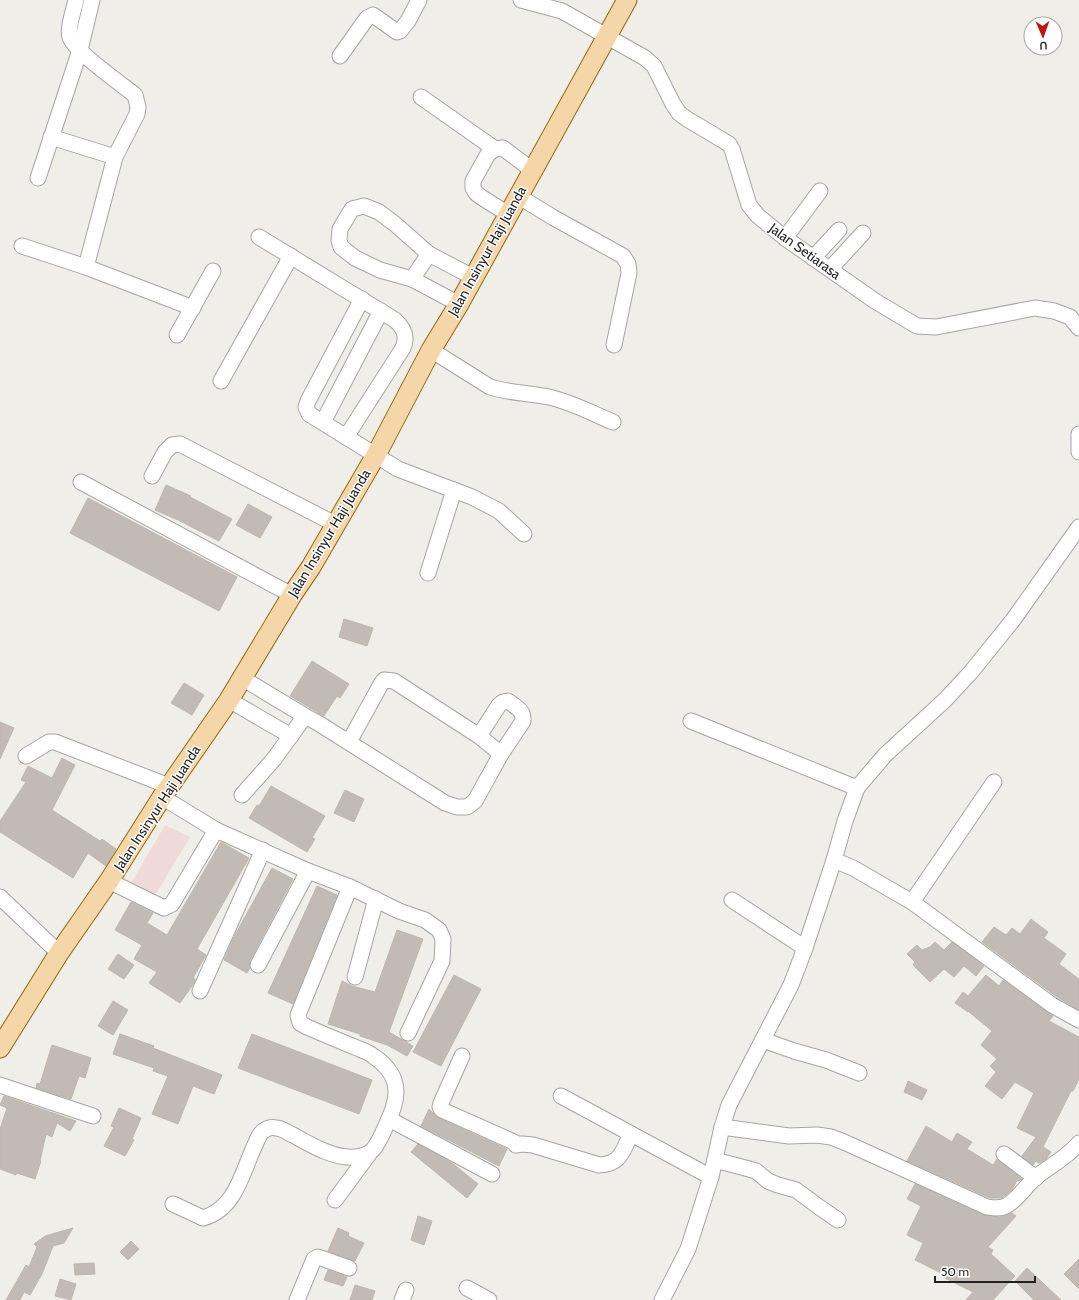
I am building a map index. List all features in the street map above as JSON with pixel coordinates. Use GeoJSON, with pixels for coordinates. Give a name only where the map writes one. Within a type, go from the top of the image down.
{"type":"FeatureCollection","features":[{"type":"Feature","properties":{"kind":"main road","name":"Jalan Insinyur Haji Juanda"},"geometry":{"type":"LineString","coordinates":[[0,1048],[59,953],[109,881],[165,792],[229,700],[292,595],[311,567],[376,455],[431,350],[459,304],[627,0]]}},
{"type":"Feature","properties":{"kind":"street"},"geometry":{"type":"LineString","coordinates":[[76,0],[69,31],[70,37],[80,50],[135,95],[138,114],[115,157],[86,267]]}},
{"type":"Feature","properties":{"kind":"street"},"geometry":{"type":"LineString","coordinates":[[38,178],[80,50],[92,0]]}},
{"type":"Feature","properties":{"kind":"street"},"geometry":{"type":"LineString","coordinates":[[340,56],[367,18],[373,15],[397,32],[400,31],[408,21],[419,0]]}},
{"type":"Feature","properties":{"kind":"street","name":"Jalan Setiarasa"},"geometry":{"type":"LineString","coordinates":[[521,0],[562,12],[645,58],[654,66],[679,113],[686,119],[729,144],[732,149],[749,205],[758,216],[785,238],[874,301],[917,326],[936,327],[1035,308],[1054,311],[1070,317],[1079,328]]}},
{"type":"Feature","properties":{"kind":"street"},"geometry":{"type":"LineString","coordinates":[[421,97],[495,149]]}},
{"type":"Feature","properties":{"kind":"street"},"geometry":{"type":"LineString","coordinates":[[51,137],[115,157]]}},
{"type":"Feature","properties":{"kind":"street"},"geometry":{"type":"LineString","coordinates":[[508,214],[476,193],[473,188],[473,181],[488,154],[495,149],[503,148],[532,170]]}},
{"type":"Feature","properties":{"kind":"street"},"geometry":{"type":"LineString","coordinates":[[785,238],[820,191]]}},
{"type":"Feature","properties":{"kind":"street"},"geometry":{"type":"LineString","coordinates":[[518,196],[622,256],[628,264],[629,273],[614,345]]}},
{"type":"Feature","properties":{"kind":"street"},"geometry":{"type":"LineString","coordinates":[[459,304],[412,279],[380,270],[355,258],[341,247],[339,240],[340,229],[352,209],[364,206],[379,212],[429,254],[473,277]]}},
{"type":"Feature","properties":{"kind":"street"},"geometry":{"type":"LineString","coordinates":[[813,258],[839,230]]}},
{"type":"Feature","properties":{"kind":"street"},"geometry":{"type":"LineString","coordinates":[[830,269],[863,234]]}},
{"type":"Feature","properties":{"kind":"street"},"geometry":{"type":"LineString","coordinates":[[259,237],[396,320],[404,331],[406,340],[403,348],[346,437]]}},
{"type":"Feature","properties":{"kind":"street"},"geometry":{"type":"LineString","coordinates":[[22,246],[86,267],[193,308]]}},
{"type":"Feature","properties":{"kind":"street"},"geometry":{"type":"LineString","coordinates":[[412,279],[429,254]]}},
{"type":"Feature","properties":{"kind":"street"},"geometry":{"type":"LineString","coordinates":[[221,381],[291,256]]}},
{"type":"Feature","properties":{"kind":"street"},"geometry":{"type":"LineString","coordinates":[[177,335],[213,270]]}},
{"type":"Feature","properties":{"kind":"street"},"geometry":{"type":"LineString","coordinates":[[362,299],[308,401],[306,408],[309,414],[398,468],[472,497],[499,511],[524,534]]}},
{"type":"Feature","properties":{"kind":"street"},"geometry":{"type":"LineString","coordinates":[[323,422],[381,311]]}},
{"type":"Feature","properties":{"kind":"street"},"geometry":{"type":"LineString","coordinates":[[431,350],[490,387],[499,390],[522,392],[558,400],[613,422]]}},
{"type":"Feature","properties":{"kind":"street"},"geometry":{"type":"LineString","coordinates":[[1079,435],[1079,452]]}},
{"type":"Feature","properties":{"kind":"street"},"geometry":{"type":"LineString","coordinates":[[152,476],[165,452],[172,445],[180,444],[335,524]]}},
{"type":"Feature","properties":{"kind":"street"},"geometry":{"type":"LineString","coordinates":[[81,482],[292,595]]}},
{"type":"Feature","properties":{"kind":"street"},"geometry":{"type":"LineString","coordinates":[[428,573],[454,490]]}},
{"type":"Feature","properties":{"kind":"street"},"geometry":{"type":"LineString","coordinates":[[662,1300],[688,1249],[711,1177],[722,1127],[732,1098],[791,985],[805,948],[834,860],[845,821],[857,788],[885,755],[945,700],[971,672],[1013,620],[1079,527]]}},
{"type":"Feature","properties":{"kind":"street"},"geometry":{"type":"LineString","coordinates":[[242,678],[349,742],[445,803],[457,807],[467,806],[475,801],[502,754],[524,721],[522,711],[508,701],[503,702],[499,705],[479,736]]}},
{"type":"Feature","properties":{"kind":"street"},"geometry":{"type":"LineString","coordinates":[[349,742],[381,684],[384,680],[389,680],[394,681],[479,736],[502,754]]}},
{"type":"Feature","properties":{"kind":"street"},"geometry":{"type":"LineString","coordinates":[[229,700],[291,736]]}},
{"type":"Feature","properties":{"kind":"street"},"geometry":{"type":"LineString","coordinates":[[242,794],[264,772],[305,716]]}},
{"type":"Feature","properties":{"kind":"street"},"geometry":{"type":"LineString","coordinates":[[691,722],[857,788]]}},
{"type":"Feature","properties":{"kind":"street"},"geometry":{"type":"LineString","coordinates":[[26,756],[49,742],[55,742],[165,792],[216,830],[264,850],[308,871],[350,887],[399,911],[425,920],[439,930],[443,939],[442,961],[408,1033]]}},
{"type":"Feature","properties":{"kind":"street"},"geometry":{"type":"LineString","coordinates":[[912,902],[994,782]]}},
{"type":"Feature","properties":{"kind":"street"},"geometry":{"type":"LineString","coordinates":[[109,881],[164,908],[172,904],[216,830]]}},
{"type":"Feature","properties":{"kind":"street"},"geometry":{"type":"LineString","coordinates":[[200,991],[264,850]]}},
{"type":"Feature","properties":{"kind":"street"},"geometry":{"type":"LineString","coordinates":[[834,860],[853,868],[912,902],[1052,1005],[1079,1020]]}},
{"type":"Feature","properties":{"kind":"street"},"geometry":{"type":"LineString","coordinates":[[258,965],[308,871]]}},
{"type":"Feature","properties":{"kind":"street"},"geometry":{"type":"LineString","coordinates":[[335,1200],[369,1154],[376,1147],[389,1120],[396,1097],[395,1084],[388,1069],[373,1056],[300,1023],[298,1019],[298,1015],[350,887]]}},
{"type":"Feature","properties":{"kind":"street"},"geometry":{"type":"LineString","coordinates":[[0,897],[59,953]]}},
{"type":"Feature","properties":{"kind":"street"},"geometry":{"type":"LineString","coordinates":[[355,977],[376,899]]}},
{"type":"Feature","properties":{"kind":"street"},"geometry":{"type":"LineString","coordinates":[[732,900],[805,948]]}},
{"type":"Feature","properties":{"kind":"street"},"geometry":{"type":"LineString","coordinates":[[763,1040],[826,1060],[859,1073]]}},
{"type":"Feature","properties":{"kind":"street"},"geometry":{"type":"LineString","coordinates":[[462,1056],[440,1107],[442,1110],[514,1142],[516,1146],[522,1144],[532,1145],[599,1165],[606,1165],[612,1164],[618,1160],[631,1134]]}},
{"type":"Feature","properties":{"kind":"street"},"geometry":{"type":"LineString","coordinates":[[0,1085],[93,1116]]}},
{"type":"Feature","properties":{"kind":"street"},"geometry":{"type":"LineString","coordinates":[[561,1096],[711,1177]]}},
{"type":"Feature","properties":{"kind":"street"},"geometry":{"type":"LineString","coordinates":[[389,1120],[492,1174]]}},
{"type":"Feature","properties":{"kind":"street"},"geometry":{"type":"LineString","coordinates":[[722,1127],[790,1136],[817,1135],[831,1137],[994,1208],[1001,1208],[1008,1205],[1036,1178],[1078,1146]]}},
{"type":"Feature","properties":{"kind":"street"},"geometry":{"type":"LineString","coordinates":[[173,1204],[203,1218],[218,1212],[236,1190],[262,1131],[269,1128],[277,1128],[339,1156],[355,1157],[369,1154]]}},
{"type":"Feature","properties":{"kind":"street"},"geometry":{"type":"LineString","coordinates":[[1004,1154],[1036,1178]]}},
{"type":"Feature","properties":{"kind":"street"},"geometry":{"type":"LineString","coordinates":[[715,1160],[756,1171],[768,1181],[796,1190],[838,1220]]}},
{"type":"Feature","properties":{"kind":"street"},"geometry":{"type":"LineString","coordinates":[[297,1300],[314,1259],[318,1257],[349,1268]]}},
{"type":"Feature","properties":{"kind":"street"},"geometry":{"type":"LineString","coordinates":[[467,1288],[489,1300]]}},
{"type":"Feature","properties":{"kind":"shaded area"},"geometry":{"type":"Polygon","coordinates":[[[165,825],[190,837],[154,897],[130,885],[165,825]]]}},
{"type":"Feature","properties":{"kind":"building"},"geometry":{"type":"Polygon","coordinates":[[[166,485],[191,496],[190,497],[232,519],[219,541],[155,510],[166,485]]]}},
{"type":"Feature","properties":{"kind":"building"},"geometry":{"type":"Polygon","coordinates":[[[88,498],[237,577],[219,611],[70,533],[88,498]]]}},
{"type":"Feature","properties":{"kind":"building"},"geometry":{"type":"Polygon","coordinates":[[[248,504],[272,517],[260,538],[236,525],[248,504]]]}},
{"type":"Feature","properties":{"kind":"building"},"geometry":{"type":"Polygon","coordinates":[[[344,619],[373,628],[367,646],[339,637],[344,619]]]}},
{"type":"Feature","properties":{"kind":"building"},"geometry":{"type":"Polygon","coordinates":[[[312,661],[349,684],[340,698],[337,696],[324,716],[290,696],[312,661]]]}},
{"type":"Feature","properties":{"kind":"building"},"geometry":{"type":"Polygon","coordinates":[[[184,683],[204,695],[192,715],[171,703],[184,683]]]}},
{"type":"Feature","properties":{"kind":"building"},"geometry":{"type":"Polygon","coordinates":[[[0,722],[14,728],[0,759],[0,722]]]}},
{"type":"Feature","properties":{"kind":"building"},"geometry":{"type":"Polygon","coordinates":[[[62,758],[75,765],[52,810],[100,841],[102,839],[116,849],[106,866],[88,853],[73,878],[0,832],[0,821],[26,782],[21,780],[28,766],[52,778],[62,758]]]}},
{"type":"Feature","properties":{"kind":"building"},"geometry":{"type":"Polygon","coordinates":[[[271,786],[325,816],[312,838],[315,839],[307,852],[249,818],[257,805],[259,806],[271,786]]]}},
{"type":"Feature","properties":{"kind":"building"},"geometry":{"type":"Polygon","coordinates":[[[345,790],[364,799],[354,822],[334,813],[345,790]]]}},
{"type":"Feature","properties":{"kind":"building"},"geometry":{"type":"Polygon","coordinates":[[[221,842],[249,858],[197,949],[206,955],[193,978],[195,979],[194,983],[180,1003],[149,983],[157,972],[134,959],[142,945],[115,930],[131,902],[153,913],[147,923],[167,935],[221,842]]]}},
{"type":"Feature","properties":{"kind":"building"},"geometry":{"type":"Polygon","coordinates":[[[272,868],[293,879],[250,961],[250,968],[247,973],[224,960],[235,935],[272,868]]]}},
{"type":"Feature","properties":{"kind":"building"},"geometry":{"type":"Polygon","coordinates":[[[317,886],[337,895],[293,1004],[268,993],[317,886]]]}},
{"type":"Feature","properties":{"kind":"building"},"geometry":{"type":"Polygon","coordinates":[[[1031,919],[1048,932],[1044,938],[1066,954],[1059,964],[1079,979],[1079,1010],[1057,997],[982,942],[994,927],[1006,935],[1012,928],[1020,934],[1031,919]]]}},
{"type":"Feature","properties":{"kind":"building"},"geometry":{"type":"Polygon","coordinates":[[[397,930],[423,939],[389,1032],[413,1046],[407,1056],[387,1045],[360,1036],[360,1034],[328,1024],[342,981],[352,986],[375,992],[397,930]]]}},
{"type":"Feature","properties":{"kind":"building"},"geometry":{"type":"Polygon","coordinates":[[[935,942],[944,950],[952,942],[984,966],[976,976],[964,966],[954,977],[944,969],[930,982],[913,965],[915,962],[907,954],[917,945],[922,950],[930,947],[935,942]]]}},
{"type":"Feature","properties":{"kind":"building"},"geometry":{"type":"Polygon","coordinates":[[[118,954],[134,965],[124,979],[108,969],[118,954]]]}},
{"type":"Feature","properties":{"kind":"building"},"geometry":{"type":"Polygon","coordinates":[[[454,975],[481,989],[441,1066],[413,1052],[454,975]]]}},
{"type":"Feature","properties":{"kind":"building"},"geometry":{"type":"Polygon","coordinates":[[[986,975],[999,986],[1003,980],[1053,1016],[1049,1021],[1079,1037],[1079,1079],[1073,1091],[1071,1091],[1043,1147],[1051,1152],[1046,1159],[1039,1163],[1036,1161],[1033,1165],[1022,1156],[1036,1137],[1017,1128],[1034,1093],[1015,1082],[1002,1099],[985,1086],[996,1072],[990,1066],[997,1059],[981,1045],[992,1031],[968,1011],[955,1003],[963,992],[968,996],[986,975]]]}},
{"type":"Feature","properties":{"kind":"building"},"geometry":{"type":"Polygon","coordinates":[[[113,1001],[128,1010],[113,1035],[98,1026],[113,1001]]]}},
{"type":"Feature","properties":{"kind":"building"},"geometry":{"type":"Polygon","coordinates":[[[120,1034],[154,1046],[153,1048],[222,1075],[214,1094],[193,1086],[178,1124],[152,1114],[168,1076],[153,1071],[154,1068],[113,1054],[120,1034]]]}},
{"type":"Feature","properties":{"kind":"building"},"geometry":{"type":"Polygon","coordinates":[[[252,1034],[372,1080],[359,1114],[238,1068],[252,1034]]]}},
{"type":"Feature","properties":{"kind":"building"},"geometry":{"type":"Polygon","coordinates":[[[52,1045],[91,1058],[85,1078],[79,1076],[71,1099],[36,1088],[37,1083],[40,1084],[52,1045]]]}},
{"type":"Feature","properties":{"kind":"building"},"geometry":{"type":"Polygon","coordinates":[[[908,1081],[927,1090],[922,1100],[904,1092],[908,1081]]]}},
{"type":"Feature","properties":{"kind":"building"},"geometry":{"type":"Polygon","coordinates":[[[4,1096],[76,1121],[70,1131],[57,1123],[52,1137],[46,1134],[41,1161],[35,1179],[17,1173],[16,1175],[0,1169],[0,1129],[7,1108],[0,1105],[4,1096]]]}},
{"type":"Feature","properties":{"kind":"building"},"geometry":{"type":"Polygon","coordinates":[[[119,1108],[141,1118],[132,1139],[134,1140],[125,1156],[104,1146],[114,1127],[111,1126],[119,1108]]]}},
{"type":"Feature","properties":{"kind":"building"},"geometry":{"type":"Polygon","coordinates":[[[429,1109],[438,1118],[507,1149],[499,1166],[421,1126],[429,1109]]]}},
{"type":"Feature","properties":{"kind":"building"},"geometry":{"type":"Polygon","coordinates":[[[926,1126],[952,1142],[957,1133],[972,1142],[967,1149],[993,1165],[997,1159],[1022,1179],[1019,1181],[1017,1180],[1012,1190],[1002,1198],[990,1198],[907,1161],[926,1126]]]}},
{"type":"Feature","properties":{"kind":"building"},"geometry":{"type":"Polygon","coordinates":[[[418,1144],[452,1163],[478,1184],[467,1198],[411,1152],[418,1144]]]}},
{"type":"Feature","properties":{"kind":"building"},"geometry":{"type":"Polygon","coordinates":[[[915,1184],[983,1215],[999,1217],[1012,1213],[1016,1216],[988,1247],[993,1250],[991,1254],[1015,1276],[993,1300],[966,1300],[973,1292],[943,1277],[945,1275],[915,1260],[923,1243],[907,1235],[921,1206],[907,1199],[915,1184]]]}},
{"type":"Feature","properties":{"kind":"building"},"geometry":{"type":"Polygon","coordinates":[[[418,1216],[432,1221],[424,1245],[411,1240],[418,1216]]]}},
{"type":"Feature","properties":{"kind":"building"},"geometry":{"type":"Polygon","coordinates":[[[73,1228],[64,1243],[53,1246],[42,1274],[30,1295],[24,1292],[20,1300],[6,1300],[26,1265],[29,1267],[37,1247],[34,1244],[45,1236],[73,1228]]]}},
{"type":"Feature","properties":{"kind":"building"},"geometry":{"type":"Polygon","coordinates":[[[338,1228],[349,1233],[348,1236],[364,1243],[355,1261],[328,1251],[338,1228]]]}},
{"type":"Feature","properties":{"kind":"building"},"geometry":{"type":"Polygon","coordinates":[[[131,1241],[139,1249],[128,1260],[120,1252],[131,1241]]]}},
{"type":"Feature","properties":{"kind":"building"},"geometry":{"type":"Polygon","coordinates":[[[1079,1259],[1079,1289],[1064,1274],[1079,1259]]]}},
{"type":"Feature","properties":{"kind":"building"},"geometry":{"type":"Polygon","coordinates":[[[94,1263],[95,1274],[75,1275],[74,1264],[94,1263]]]}},
{"type":"Feature","properties":{"kind":"building"},"geometry":{"type":"Polygon","coordinates":[[[1027,1268],[1061,1300],[1034,1300],[1015,1281],[1027,1268]]]}},
{"type":"Feature","properties":{"kind":"building"},"geometry":{"type":"Polygon","coordinates":[[[328,1270],[347,1277],[343,1286],[324,1280],[328,1270]]]}},
{"type":"Feature","properties":{"kind":"building"},"geometry":{"type":"Polygon","coordinates":[[[60,1279],[76,1284],[71,1300],[55,1296],[60,1279]]]}},
{"type":"Feature","properties":{"kind":"building"},"geometry":{"type":"Polygon","coordinates":[[[355,1285],[375,1291],[372,1300],[350,1300],[355,1285]]]}}]}
